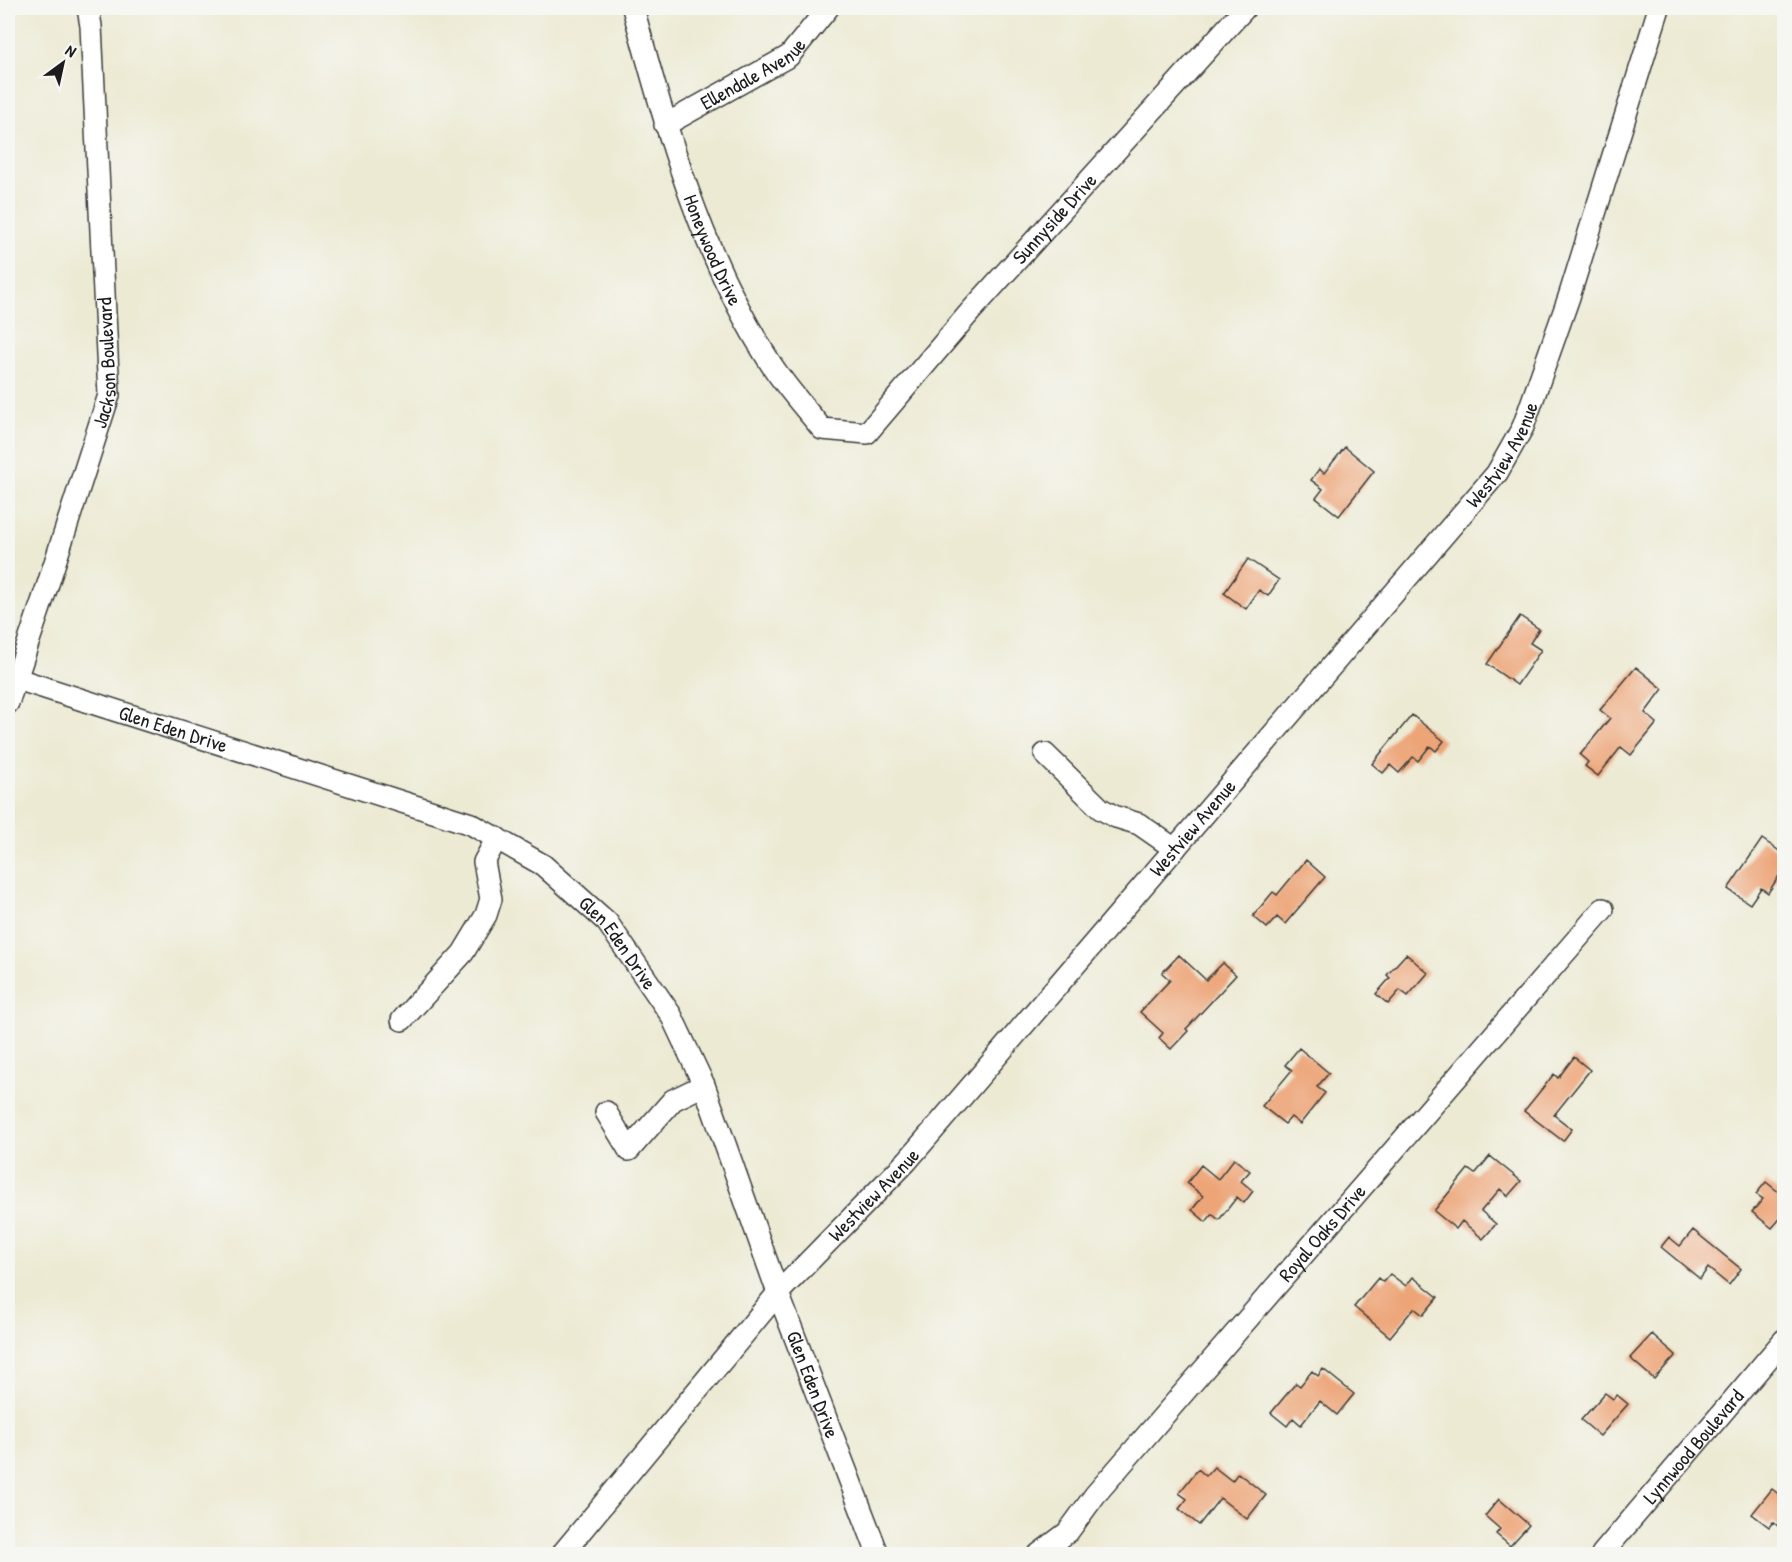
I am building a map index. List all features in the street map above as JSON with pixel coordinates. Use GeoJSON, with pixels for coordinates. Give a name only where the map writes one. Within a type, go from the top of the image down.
{"type":"FeatureCollection","features":[{"type":"Feature","properties":{"kind":"street","name":"Jackson Boulevard"},"geometry":{"type":"LineString","coordinates":[[8,703],[109,395],[91,26],[88,8]]}},
{"type":"Feature","properties":{"kind":"street","name":"Honeywood Drive"},"geometry":{"type":"LineString","coordinates":[[633,8],[665,125],[713,258],[737,305],[772,366],[822,429],[867,432]]}},
{"type":"Feature","properties":{"kind":"street","name":"Ellendale Avenue"},"geometry":{"type":"LineString","coordinates":[[665,125],[789,56],[828,8]]}},
{"type":"Feature","properties":{"kind":"street","name":"Sunnyside Drive"},"geometry":{"type":"LineString","coordinates":[[867,432],[970,312],[1245,8]]}},
{"type":"Feature","properties":{"kind":"street","name":"Westview Avenue"},"geometry":{"type":"LineString","coordinates":[[562,1554],[778,1293],[907,1161],[1497,473],[1523,427],[1569,297],[1659,8]]}},
{"type":"Feature","properties":{"kind":"street","name":"Glen Eden Drive"},"geometry":{"type":"LineString","coordinates":[[17,680],[471,824],[543,865],[607,922],[670,1015],[704,1085],[778,1293],[878,1554]]}},
{"type":"Feature","properties":{"kind":"street"},"geometry":{"type":"LineString","coordinates":[[1045,754],[1101,809],[1116,817],[1139,824],[1175,849]]}},
{"type":"Feature","properties":{"kind":"street"},"geometry":{"type":"LineString","coordinates":[[402,1020],[463,953],[486,915],[490,899],[484,862],[497,838]]}},
{"type":"Feature","properties":{"kind":"street","name":"Royal Oaks Drive"},"geometry":{"type":"LineString","coordinates":[[1039,1554],[1068,1532],[1095,1495],[1603,909]]}},
{"type":"Feature","properties":{"kind":"street"},"geometry":{"type":"LineString","coordinates":[[606,1113],[629,1150],[673,1100],[704,1085]]}},
{"type":"Feature","properties":{"kind":"street","name":"Lynnwood Boulevard"},"geometry":{"type":"LineString","coordinates":[[1602,1554],[1785,1340]]}},
{"type":"Feature","properties":{"kind":"building"},"geometry":{"type":"Polygon","coordinates":[[[1345,447],[1374,471],[1339,516],[1316,498],[1323,489],[1311,480],[1319,469],[1324,473],[1345,447]]]}},
{"type":"Feature","properties":{"kind":"building"},"geometry":{"type":"Polygon","coordinates":[[[1248,559],[1279,580],[1268,596],[1259,590],[1246,609],[1224,593],[1248,559]]]}},
{"type":"Feature","properties":{"kind":"building"},"geometry":{"type":"Polygon","coordinates":[[[1520,616],[1539,629],[1530,643],[1541,650],[1517,685],[1487,664],[1520,616]]]}},
{"type":"Feature","properties":{"kind":"building"},"geometry":{"type":"Polygon","coordinates":[[[1636,667],[1663,689],[1645,713],[1657,723],[1631,755],[1621,747],[1598,776],[1585,766],[1588,762],[1580,755],[1610,718],[1600,710],[1636,667]]]}},
{"type":"Feature","properties":{"kind":"building"},"geometry":{"type":"Polygon","coordinates":[[[1412,715],[1444,741],[1436,751],[1430,746],[1418,761],[1413,757],[1399,773],[1390,765],[1383,773],[1372,764],[1412,715]]]}},
{"type":"Feature","properties":{"kind":"building"},"geometry":{"type":"Polygon","coordinates":[[[1762,839],[1785,855],[1785,880],[1779,876],[1768,893],[1761,888],[1750,904],[1728,889],[1762,839]]]}},
{"type":"Feature","properties":{"kind":"building"},"geometry":{"type":"Polygon","coordinates":[[[1306,860],[1325,877],[1285,924],[1277,917],[1267,928],[1253,916],[1273,892],[1277,895],[1306,860]]]}},
{"type":"Feature","properties":{"kind":"building"},"geometry":{"type":"Polygon","coordinates":[[[1406,954],[1428,973],[1408,996],[1400,990],[1388,1004],[1376,994],[1390,978],[1387,975],[1406,954]]]}},
{"type":"Feature","properties":{"kind":"building"},"geometry":{"type":"Polygon","coordinates":[[[1179,955],[1206,980],[1223,963],[1236,975],[1186,1029],[1188,1031],[1171,1049],[1159,1038],[1163,1033],[1140,1012],[1170,980],[1162,973],[1179,955]]]}},
{"type":"Feature","properties":{"kind":"building"},"geometry":{"type":"Polygon","coordinates":[[[1299,1048],[1329,1073],[1317,1087],[1325,1093],[1300,1124],[1291,1117],[1285,1124],[1262,1106],[1292,1070],[1285,1065],[1299,1048]]]}},
{"type":"Feature","properties":{"kind":"building"},"geometry":{"type":"Polygon","coordinates":[[[1574,1057],[1590,1070],[1554,1115],[1572,1129],[1563,1141],[1524,1111],[1554,1074],[1558,1078],[1574,1057]]]}},
{"type":"Feature","properties":{"kind":"building"},"geometry":{"type":"Polygon","coordinates":[[[1490,1156],[1521,1181],[1508,1196],[1500,1189],[1481,1211],[1496,1224],[1483,1239],[1462,1221],[1456,1229],[1434,1211],[1468,1169],[1475,1174],[1490,1156]]]}},
{"type":"Feature","properties":{"kind":"building"},"geometry":{"type":"Polygon","coordinates":[[[1234,1159],[1250,1171],[1241,1181],[1253,1191],[1244,1203],[1237,1197],[1219,1220],[1212,1214],[1206,1222],[1192,1210],[1203,1196],[1187,1183],[1201,1165],[1218,1179],[1234,1159]]]}},
{"type":"Feature","properties":{"kind":"building"},"geometry":{"type":"Polygon","coordinates":[[[1766,1182],[1785,1197],[1785,1213],[1772,1228],[1752,1212],[1763,1199],[1756,1194],[1766,1182]]]}},
{"type":"Feature","properties":{"kind":"building"},"geometry":{"type":"Polygon","coordinates":[[[1693,1230],[1741,1269],[1729,1285],[1708,1268],[1700,1279],[1661,1247],[1669,1237],[1680,1246],[1693,1230]]]}},
{"type":"Feature","properties":{"kind":"building"},"geometry":{"type":"Polygon","coordinates":[[[1390,1274],[1406,1286],[1413,1277],[1438,1297],[1423,1315],[1414,1308],[1390,1337],[1354,1307],[1378,1278],[1383,1282],[1390,1274]]]}},
{"type":"Feature","properties":{"kind":"building"},"geometry":{"type":"Polygon","coordinates":[[[1652,1334],[1676,1355],[1654,1379],[1630,1358],[1652,1334]]]}},
{"type":"Feature","properties":{"kind":"building"},"geometry":{"type":"Polygon","coordinates":[[[1323,1369],[1354,1394],[1337,1415],[1320,1401],[1301,1425],[1293,1418],[1287,1426],[1271,1413],[1296,1383],[1300,1386],[1312,1371],[1318,1376],[1323,1369]]]}},
{"type":"Feature","properties":{"kind":"building"},"geometry":{"type":"Polygon","coordinates":[[[1605,1393],[1613,1399],[1617,1395],[1628,1404],[1600,1436],[1581,1420],[1605,1393]]]}},
{"type":"Feature","properties":{"kind":"building"},"geometry":{"type":"Polygon","coordinates":[[[1214,1467],[1232,1481],[1238,1473],[1266,1495],[1247,1519],[1220,1498],[1199,1525],[1179,1509],[1187,1499],[1179,1493],[1198,1469],[1206,1476],[1214,1467]]]}},
{"type":"Feature","properties":{"kind":"building"},"geometry":{"type":"Polygon","coordinates":[[[1772,1489],[1785,1499],[1785,1532],[1773,1522],[1769,1527],[1752,1514],[1772,1489]]]}},
{"type":"Feature","properties":{"kind":"building"},"geometry":{"type":"Polygon","coordinates":[[[1499,1499],[1529,1525],[1510,1546],[1496,1534],[1500,1529],[1485,1516],[1499,1499]]]}}]}
